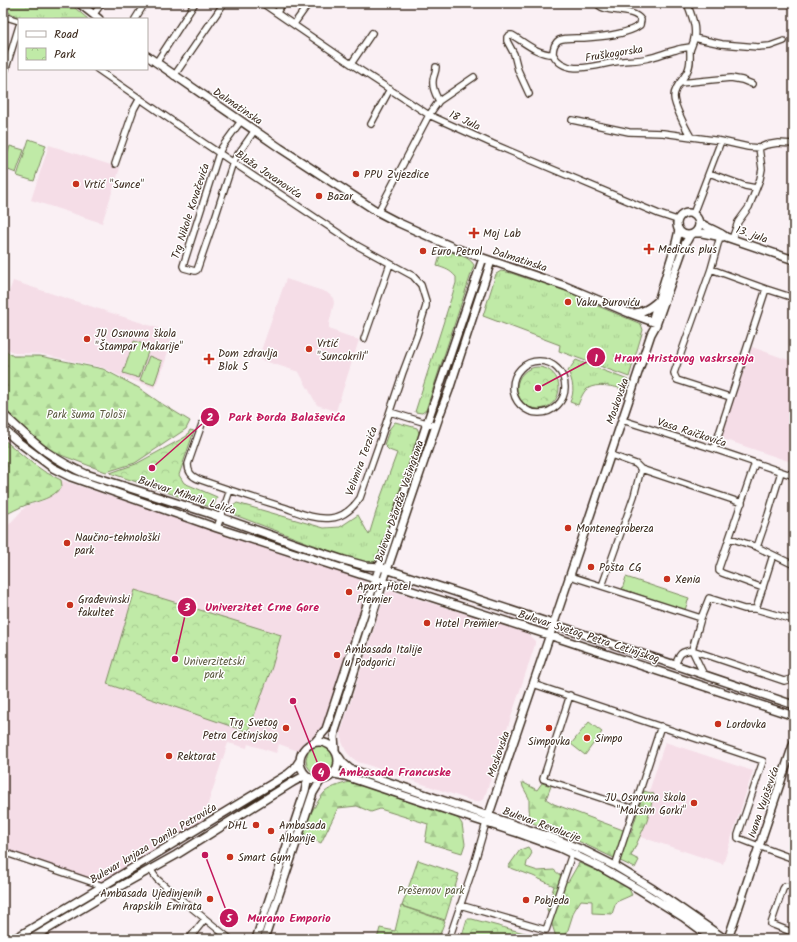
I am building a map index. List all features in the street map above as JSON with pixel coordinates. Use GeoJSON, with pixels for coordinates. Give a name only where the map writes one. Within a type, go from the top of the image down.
{"type":"FeatureCollection","features":[{"type":"Feature","properties":{"kind":"main road"},"geometry":{"type":"LineString","coordinates":[[80,3],[97,17]]}},
{"type":"Feature","properties":{"kind":"main road","name":"Dalmatinska"},"geometry":{"type":"LineString","coordinates":[[148,57],[280,148],[378,212],[439,241],[491,261],[565,286],[628,313],[654,322]]}},
{"type":"Feature","properties":{"kind":"main road"},"geometry":{"type":"LineString","coordinates":[[687,213],[693,214],[704,226],[725,237],[709,234],[684,234],[677,227],[678,220],[681,215],[687,213]]}},
{"type":"Feature","properties":{"kind":"main road"},"geometry":{"type":"LineString","coordinates":[[692,234],[699,228],[699,222]]}},
{"type":"Feature","properties":{"kind":"main road","name":"Moskovska"},"geometry":{"type":"LineString","coordinates":[[487,819],[652,331],[659,300],[679,230]]}},
{"type":"Feature","properties":{"kind":"main road","name":"Moskovska"},"geometry":{"type":"LineString","coordinates":[[654,322],[684,247],[692,234]]}},
{"type":"Feature","properties":{"kind":"main road","name":"13. jula"},"geometry":{"type":"LineString","coordinates":[[725,237],[794,260]]}},
{"type":"Feature","properties":{"kind":"main road","name":"Bulevar Džordža Vašingtona"},"geometry":{"type":"LineString","coordinates":[[335,749],[335,732],[384,581],[383,568],[427,423],[483,258]]}},
{"type":"Feature","properties":{"kind":"main road","name":"Bulevar Džordža Vašingtona"},"geometry":{"type":"LineString","coordinates":[[315,742],[328,723],[376,578],[383,568],[436,426],[491,261]]}},
{"type":"Feature","properties":{"kind":"main road"},"geometry":{"type":"LineString","coordinates":[[628,313],[646,310],[659,300]]}},
{"type":"Feature","properties":{"kind":"main road","name":"Bulevar Mihaila Lalića"},"geometry":{"type":"LineString","coordinates":[[3,414],[44,451],[74,469],[86,474],[208,512],[344,560],[366,566],[383,568]]}},
{"type":"Feature","properties":{"kind":"main road","name":"Bulevar Mihaila Lalića"},"geometry":{"type":"LineString","coordinates":[[3,429],[53,468],[71,477],[217,528],[376,578]]}},
{"type":"Feature","properties":{"kind":"main road","name":"Bulevar Svetog Petra Cetinjskog"},"geometry":{"type":"LineString","coordinates":[[383,568],[794,705]]}},
{"type":"Feature","properties":{"kind":"main road","name":"Bulevar Svetog Petra Cetinjskog"},"geometry":{"type":"LineString","coordinates":[[376,578],[794,716]]}},
{"type":"Feature","properties":{"kind":"main road"},"geometry":{"type":"LineString","coordinates":[[315,742],[324,742],[335,749],[339,757],[339,764],[334,774],[326,779],[312,779],[307,776],[301,768],[300,756],[308,745],[315,742]]}},
{"type":"Feature","properties":{"kind":"main road","name":"Ivana Vujoševića"},"geometry":{"type":"LineString","coordinates":[[727,939],[732,931],[759,846],[791,764],[794,742]]}},
{"type":"Feature","properties":{"kind":"main road","name":"Bulevar Revolucije"},"geometry":{"type":"LineString","coordinates":[[339,757],[350,769],[487,819],[600,867],[640,890],[713,939]]}},
{"type":"Feature","properties":{"kind":"main road","name":"Bulevar knjaza Danila Petrovića"},"geometry":{"type":"LineString","coordinates":[[14,939],[288,774],[294,769],[300,760]]}},
{"type":"Feature","properties":{"kind":"main road","name":"Bulevar Revolucije"},"geometry":{"type":"LineString","coordinates":[[334,774],[556,839],[580,849],[615,866],[653,889],[727,939]]}},
{"type":"Feature","properties":{"kind":"main road"},"geometry":{"type":"LineString","coordinates":[[256,939],[305,791],[307,776]]}},
{"type":"Feature","properties":{"kind":"main road","name":"Bulevar knjaza Danila Petrovića"},"geometry":{"type":"LineString","coordinates":[[31,939],[102,896],[176,855],[293,782],[307,776]]}},
{"type":"Feature","properties":{"kind":"main road"},"geometry":{"type":"LineString","coordinates":[[264,939],[313,793],[322,780]]}},
{"type":"Feature","properties":{"kind":"street"},"geometry":{"type":"LineString","coordinates":[[97,17],[102,3]]}},
{"type":"Feature","properties":{"kind":"street"},"geometry":{"type":"LineString","coordinates":[[136,18],[145,3]]}},
{"type":"Feature","properties":{"kind":"street"},"geometry":{"type":"LineString","coordinates":[[156,63],[196,3]]}},
{"type":"Feature","properties":{"kind":"street"},"geometry":{"type":"LineString","coordinates":[[174,76],[224,3]]}},
{"type":"Feature","properties":{"kind":"street","name":"18 Jula"},"geometry":{"type":"LineString","coordinates":[[262,3],[429,115],[514,153],[659,214],[678,220]]}},
{"type":"Feature","properties":{"kind":"street"},"geometry":{"type":"LineString","coordinates":[[277,12],[283,3]]}},
{"type":"Feature","properties":{"kind":"street"},"geometry":{"type":"LineString","coordinates":[[294,24],[309,3]]}},
{"type":"Feature","properties":{"kind":"street"},"geometry":{"type":"LineString","coordinates":[[527,3],[542,3]]}},
{"type":"Feature","properties":{"kind":"street","name":"Fruškogorska"},"geometry":{"type":"LineString","coordinates":[[597,3],[601,8],[622,11],[639,16],[641,20],[640,25],[611,36],[573,38],[559,41],[554,46],[553,54],[558,61],[564,65],[585,68],[615,62],[647,59],[676,49],[691,47]]}},
{"type":"Feature","properties":{"kind":"street"},"geometry":{"type":"LineString","coordinates":[[687,3],[692,18],[694,38],[691,47],[689,68],[675,91],[674,96],[686,129],[691,137]]}},
{"type":"Feature","properties":{"kind":"street"},"geometry":{"type":"LineString","coordinates":[[3,16],[18,21]]}},
{"type":"Feature","properties":{"kind":"street"},"geometry":{"type":"LineString","coordinates":[[3,78],[18,29]]}},
{"type":"Feature","properties":{"kind":"street"},"geometry":{"type":"LineString","coordinates":[[351,64],[372,33]]}},
{"type":"Feature","properties":{"kind":"street"},"geometry":{"type":"LineString","coordinates":[[528,94],[507,37],[512,35],[540,52],[553,54]]}},
{"type":"Feature","properties":{"kind":"street"},"geometry":{"type":"LineString","coordinates":[[694,38],[722,44],[758,47],[770,46],[784,41]]}},
{"type":"Feature","properties":{"kind":"street"},"geometry":{"type":"LineString","coordinates":[[436,68],[433,86],[439,101]]}},
{"type":"Feature","properties":{"kind":"street","name":"Blaža Jovanovića"},"geometry":{"type":"LineString","coordinates":[[98,70],[358,246],[412,276],[421,285],[425,297]]}},
{"type":"Feature","properties":{"kind":"street"},"geometry":{"type":"LineString","coordinates":[[378,212],[429,115],[439,101],[474,77]]}},
{"type":"Feature","properties":{"kind":"street"},"geometry":{"type":"LineString","coordinates":[[680,83],[730,78],[742,80],[752,84]]}},
{"type":"Feature","properties":{"kind":"street"},"geometry":{"type":"LineString","coordinates":[[371,124],[390,89]]}},
{"type":"Feature","properties":{"kind":"street"},"geometry":{"type":"LineString","coordinates":[[115,164],[134,109],[140,98]]}},
{"type":"Feature","properties":{"kind":"street"},"geometry":{"type":"LineString","coordinates":[[572,120],[629,132],[656,132],[721,141],[748,147],[759,148],[773,144],[794,144]]}},
{"type":"Feature","properties":{"kind":"street"},"geometry":{"type":"LineString","coordinates":[[219,153],[241,121]]}},
{"type":"Feature","properties":{"kind":"street"},"geometry":{"type":"LineString","coordinates":[[233,162],[255,130]]}},
{"type":"Feature","properties":{"kind":"street"},"geometry":{"type":"LineString","coordinates":[[693,214],[721,141]]}},
{"type":"Feature","properties":{"kind":"street"},"geometry":{"type":"LineString","coordinates":[[730,397],[678,380],[674,373],[711,269],[725,237],[749,207],[760,179],[762,169],[759,148]]}},
{"type":"Feature","properties":{"kind":"street","name":"Trg Nikole Kovačevića"},"geometry":{"type":"LineString","coordinates":[[219,153],[183,266],[184,268],[194,271],[197,270],[233,162]]}},
{"type":"Feature","properties":{"kind":"street"},"geometry":{"type":"LineString","coordinates":[[709,173],[745,186],[756,188]]}},
{"type":"Feature","properties":{"kind":"street"},"geometry":{"type":"LineString","coordinates":[[364,339],[390,264]]}},
{"type":"Feature","properties":{"kind":"street"},"geometry":{"type":"LineString","coordinates":[[711,269],[766,290],[794,298]]}},
{"type":"Feature","properties":{"kind":"street"},"geometry":{"type":"LineString","coordinates":[[714,449],[766,290]]}},
{"type":"Feature","properties":{"kind":"street","name":"Velimira Terzića"},"geometry":{"type":"LineString","coordinates":[[202,424],[188,464],[192,476],[230,490],[318,518],[332,518],[344,514],[356,505],[360,498],[419,330],[426,306],[425,297]]}},
{"type":"Feature","properties":{"kind":"street"},"geometry":{"type":"LineString","coordinates":[[538,361],[550,363],[559,371],[565,387],[559,404],[543,413],[530,412],[520,406],[515,398],[512,388],[514,377],[522,367],[526,364],[538,361]]}},
{"type":"Feature","properties":{"kind":"street"},"geometry":{"type":"LineString","coordinates":[[390,412],[436,426]]}},
{"type":"Feature","properties":{"kind":"street","name":"Vasa Raičkovića"},"geometry":{"type":"LineString","coordinates":[[622,420],[794,476]]}},
{"type":"Feature","properties":{"kind":"street"},"geometry":{"type":"LineString","coordinates":[[611,455],[636,464],[641,469],[742,503]]}},
{"type":"Feature","properties":{"kind":"street"},"geometry":{"type":"LineString","coordinates":[[755,463],[719,571],[762,588]]}},
{"type":"Feature","properties":{"kind":"street"},"geometry":{"type":"LineString","coordinates":[[602,586],[634,496],[641,469]]}},
{"type":"Feature","properties":{"kind":"street"},"geometry":{"type":"LineString","coordinates":[[757,547],[781,472]]}},
{"type":"Feature","properties":{"kind":"street"},"geometry":{"type":"LineString","coordinates":[[217,528],[230,490]]}},
{"type":"Feature","properties":{"kind":"street"},"geometry":{"type":"LineString","coordinates":[[730,538],[757,547],[794,565]]}},
{"type":"Feature","properties":{"kind":"street"},"geometry":{"type":"LineString","coordinates":[[756,609],[773,555]]}},
{"type":"Feature","properties":{"kind":"street"},"geometry":{"type":"LineString","coordinates":[[570,576],[701,618]]}},
{"type":"Feature","properties":{"kind":"street"},"geometry":{"type":"LineString","coordinates":[[704,675],[692,650],[701,618],[709,598],[744,609],[756,609],[794,620]]}},
{"type":"Feature","properties":{"kind":"street"},"geometry":{"type":"LineString","coordinates":[[675,665],[681,653],[692,650],[784,681],[794,678]]}},
{"type":"Feature","properties":{"kind":"street"},"geometry":{"type":"LineString","coordinates":[[533,684],[660,726],[615,866]]}},
{"type":"Feature","properties":{"kind":"street"},"geometry":{"type":"LineString","coordinates":[[570,696],[543,779],[634,809]]}},
{"type":"Feature","properties":{"kind":"street","name":"Ivana Vujoševića"},"geometry":{"type":"LineString","coordinates":[[660,726],[763,761],[738,836],[739,839],[794,859]]}},
{"type":"Feature","properties":{"kind":"street","name":"Moskovska"},"geometry":{"type":"LineString","coordinates":[[448,939],[473,868],[487,819]]}},
{"type":"Feature","properties":{"kind":"street"},"geometry":{"type":"LineString","coordinates":[[3,852],[104,886]]}},
{"type":"Feature","properties":{"kind":"street"},"geometry":{"type":"LineString","coordinates":[[460,905],[546,930],[572,854]]}},
{"type":"Feature","properties":{"kind":"street"},"geometry":{"type":"LineString","coordinates":[[150,870],[166,887],[230,939]]}},
{"type":"Feature","properties":{"kind":"street"},"geometry":{"type":"LineString","coordinates":[[794,888],[785,886],[782,889],[771,924],[794,933]]}},
{"type":"Feature","properties":{"kind":"street"},"geometry":{"type":"LineString","coordinates":[[189,939],[205,919]]}},
{"type":"Feature","properties":{"kind":"shaded area","name":"Vrtić \"Sunce\""},"geometry":{"type":"Polygon","coordinates":[[[49,145],[120,168],[102,223],[31,200],[49,145]]]}},
{"type":"Feature","properties":{"kind":"shaded area","name":"Vrtić \"Suncokrili\""},"geometry":{"type":"Polygon","coordinates":[[[286,279],[326,292],[330,295],[333,298],[334,303],[329,328],[359,340],[336,411],[317,405],[299,372],[258,359],[286,279]]]}},
{"type":"Feature","properties":{"kind":"shaded area","name":"JU Osnovna škola \"Štampar Makarije\""},"geometry":{"type":"Polygon","coordinates":[[[13,281],[173,333],[165,362],[155,388],[120,376],[104,368],[41,354],[14,353],[3,344],[3,309],[13,281]]]}},
{"type":"Feature","properties":{"kind":"shaded area"},"geometry":{"type":"Polygon","coordinates":[[[752,347],[794,362],[794,463],[720,438],[752,347]]]}},
{"type":"Feature","properties":{"kind":"shaded area"},"geometry":{"type":"Polygon","coordinates":[[[61,480],[359,578],[366,583],[367,592],[326,725],[317,735],[307,740],[298,751],[279,744],[276,753],[248,744],[247,748],[228,743],[202,822],[100,883],[3,851],[3,531],[26,506],[45,500],[62,486],[61,480]]]}},
{"type":"Feature","properties":{"kind":"shaded area"},"geometry":{"type":"Polygon","coordinates":[[[392,591],[527,633],[535,641],[484,799],[480,801],[475,802],[358,762],[346,751],[342,742],[341,732],[385,594],[392,591]]]}},
{"type":"Feature","properties":{"kind":"shaded area","name":"JU Osnovna škola \"Maksim Gorki\""},"geometry":{"type":"Polygon","coordinates":[[[665,742],[753,771],[723,864],[635,835],[665,742]]]}},
{"type":"Feature","properties":{"kind":"green space"},"geometry":{"type":"Polygon","coordinates":[[[3,3],[69,3],[87,18],[22,18],[3,10],[3,3]]]}},
{"type":"Feature","properties":{"kind":"green space"},"geometry":{"type":"Polygon","coordinates":[[[29,139],[46,145],[34,181],[17,176],[29,139]]]}},
{"type":"Feature","properties":{"kind":"green space"},"geometry":{"type":"Polygon","coordinates":[[[10,146],[24,150],[16,173],[3,168],[10,146]]]}},
{"type":"Feature","properties":{"kind":"green space"},"geometry":{"type":"Polygon","coordinates":[[[447,251],[466,257],[474,265],[426,410],[422,413],[415,412],[456,283],[456,277],[452,273],[437,266],[441,252],[447,251]]]}},
{"type":"Feature","properties":{"kind":"green space"},"geometry":{"type":"Polygon","coordinates":[[[501,271],[531,280],[533,277],[554,284],[593,304],[641,324],[643,330],[629,377],[559,351],[560,345],[483,316],[496,274],[501,271]]]}},
{"type":"Feature","properties":{"kind":"green space"},"geometry":{"type":"Polygon","coordinates":[[[134,341],[150,346],[139,378],[123,373],[134,341]]]}},
{"type":"Feature","properties":{"kind":"green space","name":"Park šuma Tološi"},"geometry":{"type":"Polygon","coordinates":[[[3,349],[13,356],[40,356],[103,369],[139,388],[190,421],[186,429],[135,463],[106,472],[53,452],[3,410],[3,349]]]}},
{"type":"Feature","properties":{"kind":"green space"},"geometry":{"type":"Polygon","coordinates":[[[149,356],[162,361],[154,385],[140,380],[149,356]]]}},
{"type":"Feature","properties":{"kind":"green space"},"geometry":{"type":"Polygon","coordinates":[[[576,360],[628,380],[624,389],[606,386],[591,387],[586,390],[578,405],[570,402],[573,386],[568,371],[576,360]]]}},
{"type":"Feature","properties":{"kind":"green space"},"geometry":{"type":"Polygon","coordinates":[[[534,367],[542,367],[550,370],[556,376],[559,388],[556,400],[550,406],[542,409],[534,409],[526,406],[520,400],[517,392],[517,384],[520,376],[526,370],[534,367]]]}},
{"type":"Feature","properties":{"kind":"green space"},"geometry":{"type":"Polygon","coordinates":[[[395,422],[417,428],[420,435],[379,557],[374,562],[364,564],[232,514],[231,509],[237,503],[324,528],[340,527],[358,515],[369,535],[380,499],[397,453],[389,450],[384,445],[390,428],[395,422]]]}},
{"type":"Feature","properties":{"kind":"green space"},"geometry":{"type":"Polygon","coordinates":[[[190,430],[194,431],[179,475],[184,483],[217,497],[213,508],[110,473],[136,464],[187,436],[190,430]]]}},
{"type":"Feature","properties":{"kind":"green space"},"geometry":{"type":"Polygon","coordinates":[[[3,439],[32,463],[61,480],[62,486],[54,494],[23,506],[3,516],[3,439]]]}},
{"type":"Feature","properties":{"kind":"green space"},"geometry":{"type":"Polygon","coordinates":[[[626,577],[689,598],[685,610],[622,589],[626,577]]]}},
{"type":"Feature","properties":{"kind":"green space","name":"Univerzitetski park"},"geometry":{"type":"Polygon","coordinates":[[[135,590],[281,635],[272,667],[248,732],[107,684],[135,590]]]}},
{"type":"Feature","properties":{"kind":"green space","name":"Simpo"},"geometry":{"type":"Polygon","coordinates":[[[589,722],[602,732],[585,755],[571,744],[589,722]]]}},
{"type":"Feature","properties":{"kind":"green space"},"geometry":{"type":"Polygon","coordinates":[[[320,746],[330,750],[334,760],[330,770],[320,774],[310,770],[306,760],[310,750],[320,746]]]}},
{"type":"Feature","properties":{"kind":"green space"},"geometry":{"type":"Polygon","coordinates":[[[352,781],[458,818],[462,824],[465,844],[462,853],[425,842],[428,824],[380,809],[371,812],[357,806],[338,808],[321,843],[300,833],[321,796],[325,792],[334,787],[352,781]]]}},
{"type":"Feature","properties":{"kind":"green space"},"geometry":{"type":"Polygon","coordinates":[[[522,782],[537,790],[542,783],[551,786],[546,799],[554,804],[631,833],[644,791],[654,794],[647,821],[631,856],[639,860],[635,868],[576,840],[530,822],[529,798],[522,782]]]}},
{"type":"Feature","properties":{"kind":"green space"},"geometry":{"type":"Polygon","coordinates":[[[528,847],[532,853],[526,867],[538,871],[554,870],[568,882],[579,863],[628,887],[632,895],[616,902],[612,914],[592,913],[592,901],[581,900],[574,911],[566,936],[556,937],[547,909],[554,886],[533,876],[508,867],[520,850],[528,847]]]}},
{"type":"Feature","properties":{"kind":"green space","name":"Prešernov park"},"geometry":{"type":"Polygon","coordinates":[[[418,860],[459,874],[445,920],[402,906],[418,860]]]}},
{"type":"Feature","properties":{"kind":"green space"},"geometry":{"type":"Polygon","coordinates":[[[401,906],[445,921],[438,939],[377,939],[380,928],[395,931],[401,906]]]}},
{"type":"Feature","properties":{"kind":"green space"},"geometry":{"type":"Polygon","coordinates":[[[467,919],[532,935],[532,939],[461,939],[467,919]]]}},
{"type":"Feature","properties":{"kind":"place","name":"PPU Zvjezdice"},"geometry":{"type":"Point","coordinates":[356,174]}},
{"type":"Feature","properties":{"kind":"place","name":"Vrtić \"Sunce\""},"geometry":{"type":"Point","coordinates":[76,184]}},
{"type":"Feature","properties":{"kind":"place","name":"Bazar"},"geometry":{"type":"Point","coordinates":[319,196]}},
{"type":"Feature","properties":{"kind":"place","name":"Moj Lab"},"geometry":{"type":"Point","coordinates":[474,233]}},
{"type":"Feature","properties":{"kind":"place","name":"Medicus plus"},"geometry":{"type":"Point","coordinates":[649,249]}},
{"type":"Feature","properties":{"kind":"place","name":"Euro Petrol"},"geometry":{"type":"Point","coordinates":[423,251]}},
{"type":"Feature","properties":{"kind":"place","name":"Vaku Đuroviću"},"geometry":{"type":"Point","coordinates":[568,302]}},
{"type":"Feature","properties":{"kind":"place","name":"JU Osnovna škola \"Štampar Makarije\""},"geometry":{"type":"Point","coordinates":[87,339]}},
{"type":"Feature","properties":{"kind":"place","name":"Vrtić \"Suncokrili\""},"geometry":{"type":"Point","coordinates":[309,349]}},
{"type":"Feature","properties":{"kind":"place","name":"Dom zdravlja Blok 5"},"geometry":{"type":"Point","coordinates":[209,359]}},
{"type":"Feature","properties":{"kind":"place","name":"Hram Hristovog vaskrsenja"},"geometry":{"type":"Point","coordinates":[538,388]}},
{"type":"Feature","properties":{"kind":"place","name":"Park Đorđa Balaševića"},"geometry":{"type":"Point","coordinates":[152,468]}},
{"type":"Feature","properties":{"kind":"place","name":"Montenegroberza"},"geometry":{"type":"Point","coordinates":[568,528]}},
{"type":"Feature","properties":{"kind":"place","name":"Naučno-tehnološki park"},"geometry":{"type":"Point","coordinates":[67,543]}},
{"type":"Feature","properties":{"kind":"place","name":"Pošta CG"},"geometry":{"type":"Point","coordinates":[591,567]}},
{"type":"Feature","properties":{"kind":"place","name":"Xenia"},"geometry":{"type":"Point","coordinates":[667,579]}},
{"type":"Feature","properties":{"kind":"place","name":"Apart Hotel Premier"},"geometry":{"type":"Point","coordinates":[349,592]}},
{"type":"Feature","properties":{"kind":"place","name":"Građevinski fakultet"},"geometry":{"type":"Point","coordinates":[70,605]}},
{"type":"Feature","properties":{"kind":"place","name":"Hotel Premier"},"geometry":{"type":"Point","coordinates":[427,623]}},
{"type":"Feature","properties":{"kind":"place","name":"Ambasada Italije u Podgorici"},"geometry":{"type":"Point","coordinates":[337,655]}},
{"type":"Feature","properties":{"kind":"place","name":"Univerzitet Crne Gore"},"geometry":{"type":"Point","coordinates":[175,659]}},
{"type":"Feature","properties":{"kind":"place","name":"Ambasada Francuske"},"geometry":{"type":"Point","coordinates":[293,701]}},
{"type":"Feature","properties":{"kind":"place","name":"Lordovka"},"geometry":{"type":"Point","coordinates":[718,724]}},
{"type":"Feature","properties":{"kind":"place","name":"Trg Svetog Petra Cetinjskog"},"geometry":{"type":"Point","coordinates":[286,728]}},
{"type":"Feature","properties":{"kind":"place","name":"Simpovka"},"geometry":{"type":"Point","coordinates":[549,728]}},
{"type":"Feature","properties":{"kind":"place","name":"Simpo"},"geometry":{"type":"Point","coordinates":[587,738]}},
{"type":"Feature","properties":{"kind":"place","name":"Rektorat"},"geometry":{"type":"Point","coordinates":[169,756]}},
{"type":"Feature","properties":{"kind":"place","name":"JU Osnovna škola \"Maksim Gorki\""},"geometry":{"type":"Point","coordinates":[694,803]}},
{"type":"Feature","properties":{"kind":"place","name":"DHL"},"geometry":{"type":"Point","coordinates":[256,825]}},
{"type":"Feature","properties":{"kind":"place","name":"Ambasada Albanije"},"geometry":{"type":"Point","coordinates":[271,831]}},
{"type":"Feature","properties":{"kind":"place","name":"Murano Emporio"},"geometry":{"type":"Point","coordinates":[205,855]}},
{"type":"Feature","properties":{"kind":"place","name":"Smart Gym"},"geometry":{"type":"Point","coordinates":[230,857]}},
{"type":"Feature","properties":{"kind":"place","name":"Ambasada Ujedinjenih Arapskih Emirata"},"geometry":{"type":"Point","coordinates":[210,899]}},
{"type":"Feature","properties":{"kind":"place","name":"Pobjeda"},"geometry":{"type":"Point","coordinates":[526,900]}}]}
